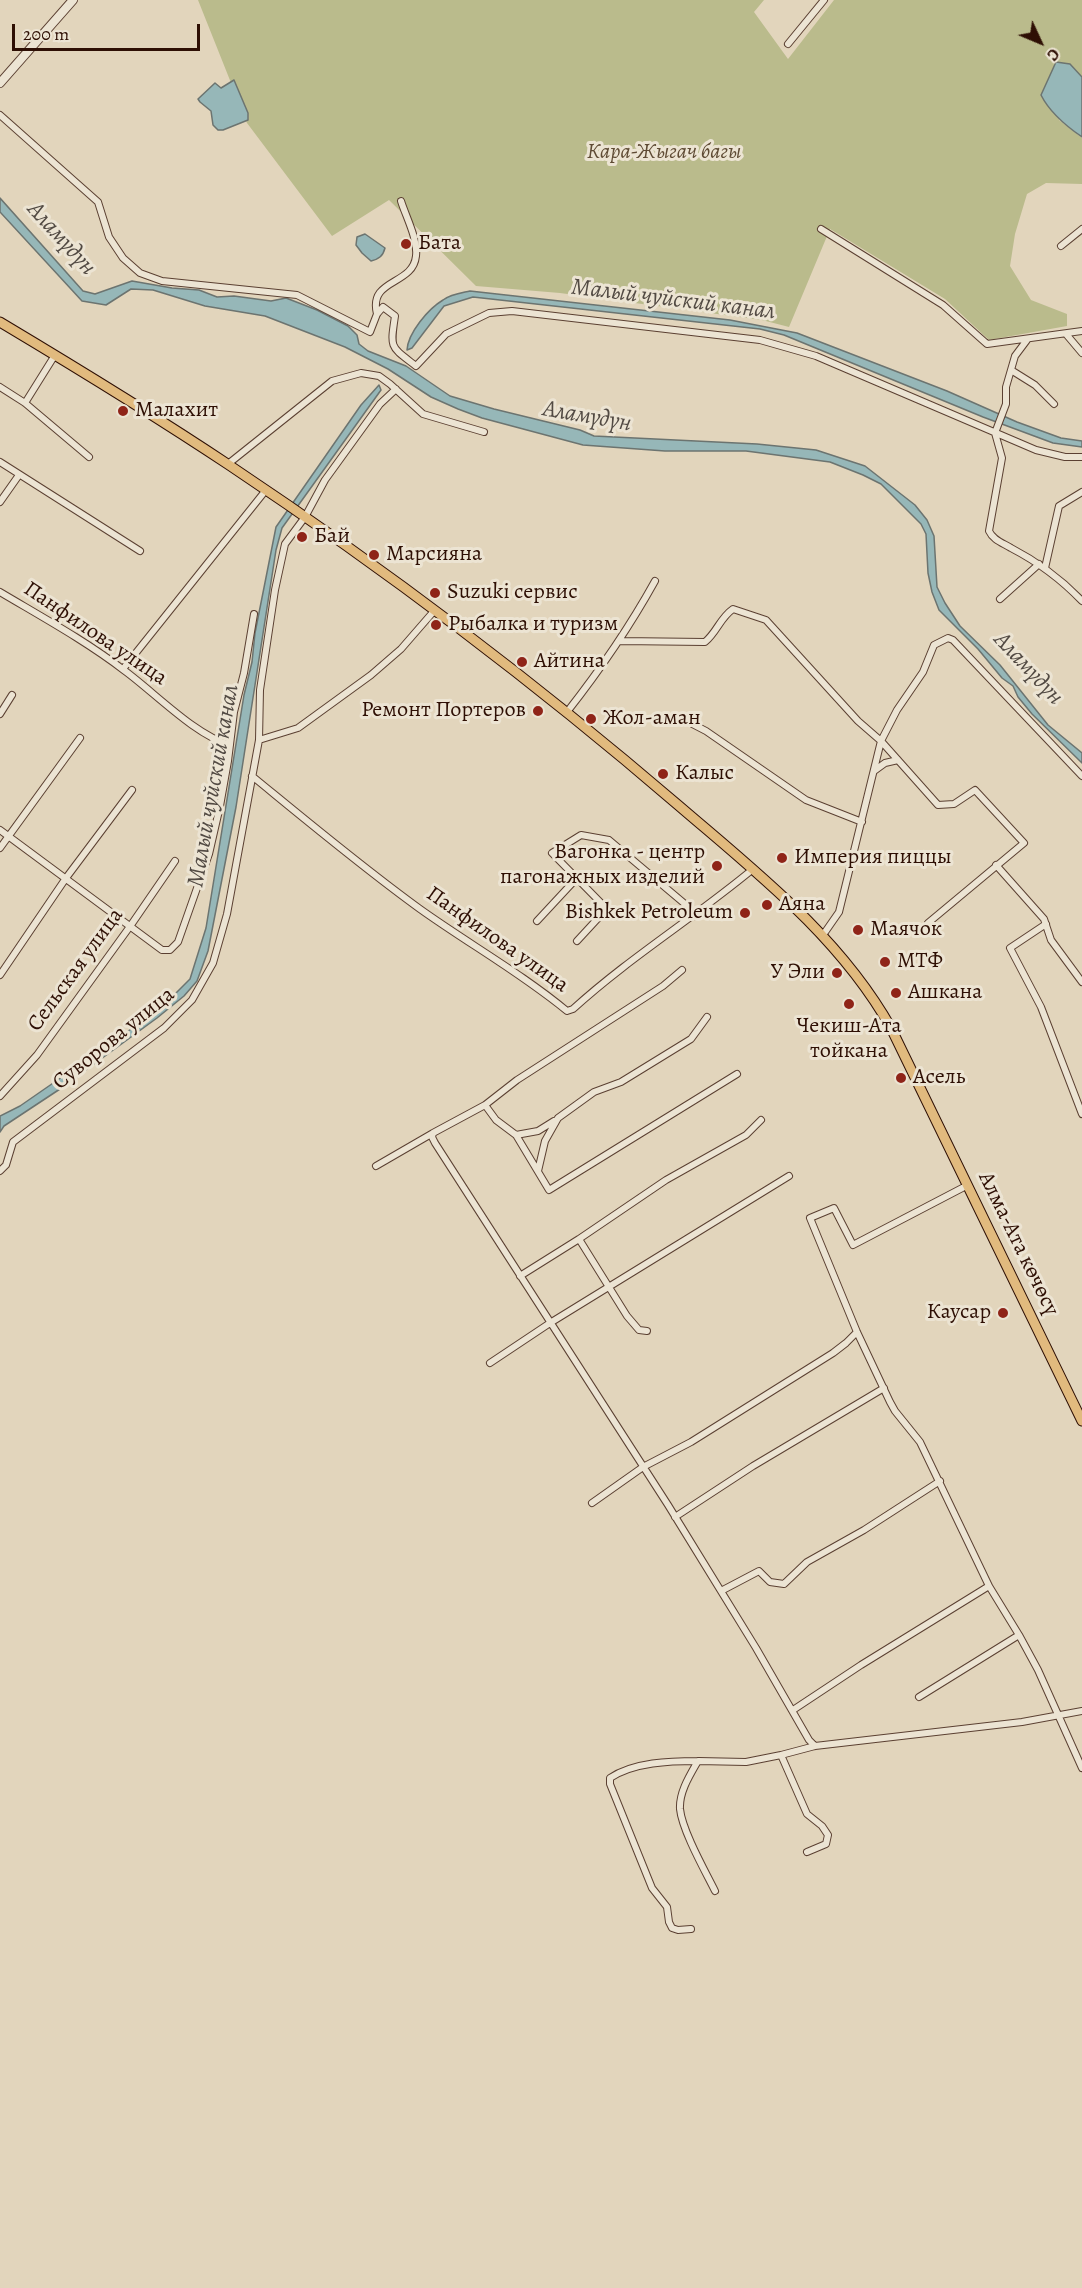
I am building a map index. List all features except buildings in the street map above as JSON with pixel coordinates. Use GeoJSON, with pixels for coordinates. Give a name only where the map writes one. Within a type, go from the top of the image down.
{"type":"FeatureCollection","features":[{"type":"Feature","properties":{"kind":"main road","name":"Алма-Ата көчөсү"},"geometry":{"type":"LineString","coordinates":[[0,322],[228,464],[286,503],[434,611],[567,712],[753,869],[823,935],[854,970],[875,1000],[919,1084],[1082,1421]]}},
{"type":"Feature","properties":{"kind":"street"},"geometry":{"type":"LineString","coordinates":[[0,83],[73,0]]}},
{"type":"Feature","properties":{"kind":"street"},"geometry":{"type":"LineString","coordinates":[[788,44],[824,0]]}},
{"type":"Feature","properties":{"kind":"street"},"geometry":{"type":"LineString","coordinates":[[0,116],[98,202],[109,237],[123,258],[140,273],[162,281],[297,295],[370,332],[377,314],[383,307],[395,316],[391,342],[394,350],[416,366],[446,334],[489,313],[512,311],[760,340],[816,356],[997,430],[1036,450],[1065,457],[1082,457]]}},
{"type":"Feature","properties":{"kind":"street"},"geometry":{"type":"LineString","coordinates":[[377,314],[375,304],[380,291],[404,277],[413,267],[416,258],[416,248],[401,201]]}},
{"type":"Feature","properties":{"kind":"street"},"geometry":{"type":"LineString","coordinates":[[821,229],[943,305],[987,344],[1082,332]]}},
{"type":"Feature","properties":{"kind":"street"},"geometry":{"type":"LineString","coordinates":[[1061,246],[1082,229]]}},
{"type":"Feature","properties":{"kind":"street"},"geometry":{"type":"LineString","coordinates":[[1066,334],[1082,353]]}},
{"type":"Feature","properties":{"kind":"street"},"geometry":{"type":"LineString","coordinates":[[1027,340],[1015,356],[1006,387],[1005,408],[997,430],[1002,458],[989,531],[997,540],[1063,581],[1082,601]]}},
{"type":"Feature","properties":{"kind":"street"},"geometry":{"type":"LineString","coordinates":[[25,403],[55,355]]}},
{"type":"Feature","properties":{"kind":"street"},"geometry":{"type":"LineString","coordinates":[[1011,370],[1035,385],[1054,404]]}},
{"type":"Feature","properties":{"kind":"street"},"geometry":{"type":"LineString","coordinates":[[228,464],[332,381],[361,373],[379,376],[423,414],[484,432]]}},
{"type":"Feature","properties":{"kind":"street"},"geometry":{"type":"LineString","coordinates":[[0,387],[25,403],[89,456]]}},
{"type":"Feature","properties":{"kind":"street","name":"Суворова улица"},"geometry":{"type":"LineString","coordinates":[[0,1171],[6,1165],[13,1142],[164,1028],[192,1000],[213,963],[227,914],[259,740],[260,690],[275,590],[285,544],[305,517],[325,480],[380,404],[396,389]]}},
{"type":"Feature","properties":{"kind":"street"},"geometry":{"type":"LineString","coordinates":[[0,462],[140,551]]}},
{"type":"Feature","properties":{"kind":"street"},"geometry":{"type":"LineString","coordinates":[[0,502],[19,475]]}},
{"type":"Feature","properties":{"kind":"street"},"geometry":{"type":"LineString","coordinates":[[123,669],[266,490]]}},
{"type":"Feature","properties":{"kind":"street"},"geometry":{"type":"LineString","coordinates":[[1000,598],[1042,566],[1059,506],[1082,492]]}},
{"type":"Feature","properties":{"kind":"street"},"geometry":{"type":"LineString","coordinates":[[567,712],[597,675],[620,641],[655,581]]}},
{"type":"Feature","properties":{"kind":"street","name":"Панфилова улица"},"geometry":{"type":"LineString","coordinates":[[0,592],[123,669],[198,729],[230,745]]}},
{"type":"Feature","properties":{"kind":"street"},"geometry":{"type":"LineString","coordinates":[[620,641],[705,642],[711,637],[724,615],[733,609],[766,620],[858,721],[881,741],[938,805],[954,804],[975,790],[1024,843],[928,923]]}},
{"type":"Feature","properties":{"kind":"street"},"geometry":{"type":"LineString","coordinates":[[259,740],[298,728],[371,675],[401,648],[434,611]]}},
{"type":"Feature","properties":{"kind":"street"},"geometry":{"type":"LineString","coordinates":[[0,830],[162,950],[171,950],[178,942],[209,854],[220,806],[234,712],[244,673],[254,614]]}},
{"type":"Feature","properties":{"kind":"street"},"geometry":{"type":"LineString","coordinates":[[823,935],[839,912],[881,741],[897,710],[923,672],[934,645],[948,638],[953,640],[1082,776]]}},
{"type":"Feature","properties":{"kind":"street"},"geometry":{"type":"LineString","coordinates":[[0,714],[12,695]]}},
{"type":"Feature","properties":{"kind":"street"},"geometry":{"type":"LineString","coordinates":[[677,716],[706,731],[806,800],[862,822]]}},
{"type":"Feature","properties":{"kind":"street"},"geometry":{"type":"LineString","coordinates":[[0,848],[81,738]]}},
{"type":"Feature","properties":{"kind":"street"},"geometry":{"type":"LineString","coordinates":[[873,771],[885,763],[898,760]]}},
{"type":"Feature","properties":{"kind":"street","name":"Панфилова улица"},"geometry":{"type":"LineString","coordinates":[[252,776],[342,850],[420,909],[534,984],[567,1011],[573,1009],[753,869]]}},
{"type":"Feature","properties":{"kind":"street"},"geometry":{"type":"LineString","coordinates":[[0,975],[66,878],[132,790]]}},
{"type":"Feature","properties":{"kind":"street"},"geometry":{"type":"LineString","coordinates":[[577,941],[601,915],[604,906],[552,853],[581,836],[609,840],[685,904],[694,916]]}},
{"type":"Feature","properties":{"kind":"street","name":"Сельская улица"},"geometry":{"type":"LineString","coordinates":[[0,1096],[37,1055],[131,926],[175,861]]}},
{"type":"Feature","properties":{"kind":"street"},"geometry":{"type":"LineString","coordinates":[[996,865],[1044,919],[1051,940],[1082,982]]}},
{"type":"Feature","properties":{"kind":"street"},"geometry":{"type":"LineString","coordinates":[[537,921],[576,879]]}},
{"type":"Feature","properties":{"kind":"street"},"geometry":{"type":"LineString","coordinates":[[1046,924],[1010,948],[1041,1007],[1082,1114]]}},
{"type":"Feature","properties":{"kind":"street"},"geometry":{"type":"LineString","coordinates":[[376,1166],[484,1105],[565,1048],[663,986],[682,970]]}},
{"type":"Feature","properties":{"kind":"street"},"geometry":{"type":"LineString","coordinates":[[516,1135],[527,1135],[538,1131],[594,1092],[621,1082],[691,1040],[707,1017]]}},
{"type":"Feature","properties":{"kind":"street"},"geometry":{"type":"LineString","coordinates":[[484,1105],[496,1120],[516,1135],[549,1190],[737,1074]]}},
{"type":"Feature","properties":{"kind":"street"},"geometry":{"type":"LineString","coordinates":[[538,1172],[545,1141],[558,1118]]}},
{"type":"Feature","properties":{"kind":"street"},"geometry":{"type":"LineString","coordinates":[[520,1276],[666,1180],[746,1135],[761,1120]]}},
{"type":"Feature","properties":{"kind":"street"},"geometry":{"type":"LineString","coordinates":[[433,1133],[435,1143],[675,1517],[809,1740],[815,1746]]}},
{"type":"Feature","properties":{"kind":"street"},"geometry":{"type":"LineString","coordinates":[[490,1363],[550,1323],[789,1176]]}},
{"type":"Feature","properties":{"kind":"street"},"geometry":{"type":"LineString","coordinates":[[968,1185],[853,1245],[834,1208],[810,1218],[857,1332],[895,1411],[915,1434],[989,1586],[1019,1635],[1059,1715],[1082,1768]]}},
{"type":"Feature","properties":{"kind":"street"},"geometry":{"type":"LineString","coordinates":[[579,1239],[634,1324],[639,1330],[647,1331]]}},
{"type":"Feature","properties":{"kind":"street"},"geometry":{"type":"LineString","coordinates":[[592,1503],[643,1467],[691,1442],[833,1353],[857,1332]]}},
{"type":"Feature","properties":{"kind":"street"},"geometry":{"type":"LineString","coordinates":[[675,1517],[753,1466],[884,1388]]}},
{"type":"Feature","properties":{"kind":"street"},"geometry":{"type":"LineString","coordinates":[[721,1591],[759,1571],[770,1582],[784,1584],[807,1562],[864,1530],[940,1482]]}},
{"type":"Feature","properties":{"kind":"street"},"geometry":{"type":"LineString","coordinates":[[793,1710],[989,1586]]}},
{"type":"Feature","properties":{"kind":"street"},"geometry":{"type":"LineString","coordinates":[[919,1697],[1019,1635]]}},
{"type":"Feature","properties":{"kind":"street"},"geometry":{"type":"LineString","coordinates":[[691,1929],[672,1928],[667,1907],[652,1888],[610,1784],[610,1778],[618,1773],[653,1764],[698,1761],[746,1762],[815,1746],[1022,1722],[1082,1711]]}},
{"type":"Feature","properties":{"kind":"street"},"geometry":{"type":"LineString","coordinates":[[781,1755],[807,1814],[822,1826],[828,1835],[826,1844],[807,1851]]}},
{"type":"Feature","properties":{"kind":"street"},"geometry":{"type":"LineString","coordinates":[[698,1761],[683,1792],[680,1808],[692,1843],[715,1891]]}},
{"type":"Feature","properties":{"kind":"green space","name":"Кара-Жыгач багы"},"geometry":{"type":"Polygon","coordinates":[[[198,0],[764,0],[754,12],[788,59],[834,0],[1082,0],[1082,77],[1070,64],[1059,120],[1082,138],[1082,184],[1046,183],[1027,194],[1015,234],[1010,266],[1031,300],[1067,314],[1067,326],[989,340],[945,299],[830,229],[789,327],[762,320],[560,293],[476,286],[389,200],[332,236],[247,123],[198,0]]]}},
{"type":"Feature","properties":{"kind":"water"},"geometry":{"type":"Polygon","coordinates":[[[1056,62],[1070,64],[1082,77],[1082,137],[1059,119],[1041,95],[1056,62]]]}},
{"type":"Feature","properties":{"kind":"water"},"geometry":{"type":"Polygon","coordinates":[[[234,80],[248,113],[248,120],[218,130],[213,125],[211,111],[198,99],[215,83],[221,88],[234,80]]]}},
{"type":"Feature","properties":{"kind":"water"},"geometry":{"type":"Polygon","coordinates":[[[0,198],[83,291],[95,294],[132,281],[199,290],[217,297],[234,296],[271,301],[286,298],[317,310],[348,326],[357,335],[359,344],[368,351],[406,366],[450,396],[494,409],[580,430],[594,436],[757,444],[816,450],[865,466],[915,505],[927,520],[934,536],[937,587],[945,603],[960,626],[1000,665],[1048,725],[1082,753],[1082,763],[1032,714],[1018,697],[1013,686],[1002,678],[978,649],[939,610],[928,573],[926,534],[921,524],[881,484],[830,462],[746,451],[665,451],[583,445],[482,418],[458,409],[431,397],[388,369],[345,347],[265,316],[205,306],[153,290],[131,289],[106,305],[82,301],[0,212],[0,198]]]}},
{"type":"Feature","properties":{"kind":"water"},"geometry":{"type":"Polygon","coordinates":[[[365,234],[385,248],[380,257],[371,261],[356,245],[357,237],[365,234]]]}},
{"type":"Feature","properties":{"kind":"water"},"geometry":{"type":"Polygon","coordinates":[[[470,291],[730,320],[797,333],[947,391],[1017,422],[1061,438],[1082,441],[1082,447],[1053,443],[983,417],[784,335],[760,329],[473,297],[444,306],[412,348],[407,350],[415,329],[431,309],[449,296],[470,291]]]}},
{"type":"Feature","properties":{"kind":"water"},"geometry":{"type":"Polygon","coordinates":[[[379,385],[381,390],[282,528],[276,550],[236,807],[208,951],[197,981],[184,996],[157,1018],[60,1089],[4,1126],[0,1132],[0,1116],[20,1106],[160,1009],[190,979],[206,928],[244,695],[276,527],[361,405],[379,385]]]}},
{"type":"Feature","properties":{"kind":"place","name":"Бата"},"geometry":{"type":"Point","coordinates":[406,244]}},
{"type":"Feature","properties":{"kind":"place","name":"Малахит"},"geometry":{"type":"Point","coordinates":[123,411]}},
{"type":"Feature","properties":{"kind":"place","name":"Бай"},"geometry":{"type":"Point","coordinates":[302,537]}},
{"type":"Feature","properties":{"kind":"place","name":"Марсияна"},"geometry":{"type":"Point","coordinates":[374,555]}},
{"type":"Feature","properties":{"kind":"place","name":"Suzuki сервис"},"geometry":{"type":"Point","coordinates":[435,593]}},
{"type":"Feature","properties":{"kind":"place","name":"Рыбалка и туризм"},"geometry":{"type":"Point","coordinates":[436,625]}},
{"type":"Feature","properties":{"kind":"place","name":"Айтина"},"geometry":{"type":"Point","coordinates":[522,662]}},
{"type":"Feature","properties":{"kind":"place","name":"Ремонт Портеров"},"geometry":{"type":"Point","coordinates":[538,711]}},
{"type":"Feature","properties":{"kind":"place","name":"Жол-аман"},"geometry":{"type":"Point","coordinates":[591,719]}},
{"type":"Feature","properties":{"kind":"place","name":"Калыс"},"geometry":{"type":"Point","coordinates":[663,774]}},
{"type":"Feature","properties":{"kind":"place","name":"Империя пиццы"},"geometry":{"type":"Point","coordinates":[782,858]}},
{"type":"Feature","properties":{"kind":"place","name":"Вагонка - центр пагонажных изделий"},"geometry":{"type":"Point","coordinates":[717,866]}},
{"type":"Feature","properties":{"kind":"place","name":"Аяна"},"geometry":{"type":"Point","coordinates":[767,905]}},
{"type":"Feature","properties":{"kind":"place","name":"Bishkek Petroleum"},"geometry":{"type":"Point","coordinates":[745,913]}},
{"type":"Feature","properties":{"kind":"place","name":"Маячок"},"geometry":{"type":"Point","coordinates":[858,930]}},
{"type":"Feature","properties":{"kind":"place","name":"МТФ"},"geometry":{"type":"Point","coordinates":[885,962]}},
{"type":"Feature","properties":{"kind":"place","name":"У Эли"},"geometry":{"type":"Point","coordinates":[837,973]}},
{"type":"Feature","properties":{"kind":"place","name":"Ашкана"},"geometry":{"type":"Point","coordinates":[896,993]}},
{"type":"Feature","properties":{"kind":"place","name":"Чекиш-Ата тойкана"},"geometry":{"type":"Point","coordinates":[849,1004]}},
{"type":"Feature","properties":{"kind":"place","name":"Асель"},"geometry":{"type":"Point","coordinates":[901,1078]}},
{"type":"Feature","properties":{"kind":"place","name":"Каусар"},"geometry":{"type":"Point","coordinates":[1003,1313]}},
{"type":"Feature","properties":{"kind":"water label","name":"Аламүдүн"},"geometry":{"type":"Point","coordinates":[61,239]}},
{"type":"Feature","properties":{"kind":"water label","name":"Малый чуйский канал"},"geometry":{"type":"Point","coordinates":[673,300]}},
{"type":"Feature","properties":{"kind":"water label","name":"Аламүдүн"},"geometry":{"type":"Point","coordinates":[587,417]}},
{"type":"Feature","properties":{"kind":"water label","name":"Аламүдүн"},"geometry":{"type":"Point","coordinates":[1028,669]}},
{"type":"Feature","properties":{"kind":"water label","name":"Малый чуйский канал"},"geometry":{"type":"Point","coordinates":[214,786]}}]}
